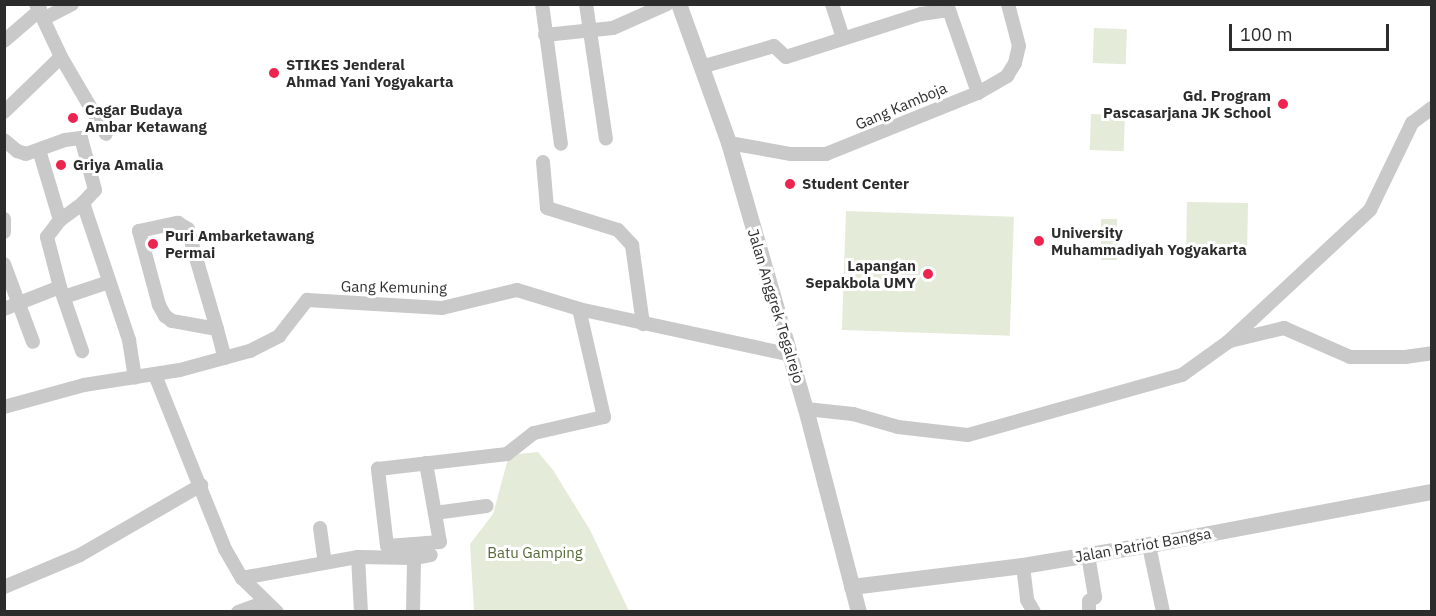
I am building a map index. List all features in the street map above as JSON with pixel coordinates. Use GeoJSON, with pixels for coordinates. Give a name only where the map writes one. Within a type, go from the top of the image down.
{"type":"FeatureCollection","features":[{"type":"Feature","properties":{"kind":"street"},"geometry":{"type":"LineString","coordinates":[[4,41],[40,11],[72,4]]}},
{"type":"Feature","properties":{"kind":"street"},"geometry":{"type":"LineString","coordinates":[[542,4],[561,144]]}},
{"type":"Feature","properties":{"kind":"street"},"geometry":{"type":"LineString","coordinates":[[586,4],[592,30],[606,139]]}},
{"type":"Feature","properties":{"kind":"street"},"geometry":{"type":"LineString","coordinates":[[545,35],[622,25],[667,4]]}},
{"type":"Feature","properties":{"kind":"street","name":"Jalan Anggrek Tegalrejo"},"geometry":{"type":"LineString","coordinates":[[679,4],[729,143],[806,409],[859,612]]}},
{"type":"Feature","properties":{"kind":"street"},"geometry":{"type":"LineString","coordinates":[[832,4],[843,38]]}},
{"type":"Feature","properties":{"kind":"street","name":"Gang Kamboja"},"geometry":{"type":"LineString","coordinates":[[729,143],[791,154],[826,154],[978,93],[1007,76],[1015,63],[1019,46],[1008,4]]}},
{"type":"Feature","properties":{"kind":"street"},"geometry":{"type":"LineString","coordinates":[[701,67],[774,46],[786,57],[920,9],[949,10],[978,93]]}},
{"type":"Feature","properties":{"kind":"street"},"geometry":{"type":"LineString","coordinates":[[40,11],[61,57],[106,134]]}},
{"type":"Feature","properties":{"kind":"street"},"geometry":{"type":"LineString","coordinates":[[4,112],[61,57]]}},
{"type":"Feature","properties":{"kind":"street"},"geometry":{"type":"LineString","coordinates":[[806,409],[853,414],[898,427],[968,435],[1179,376],[1228,342],[1370,210],[1412,123],[1431,108]]}},
{"type":"Feature","properties":{"kind":"street"},"geometry":{"type":"LineString","coordinates":[[4,140],[22,154],[78,136],[83,140],[95,190],[83,203],[60,220],[50,231],[47,242],[82,351]]}},
{"type":"Feature","properties":{"kind":"street"},"geometry":{"type":"LineString","coordinates":[[39,150],[60,220]]}},
{"type":"Feature","properties":{"kind":"street"},"geometry":{"type":"LineString","coordinates":[[543,162],[547,208],[618,230],[632,245],[643,324]]}},
{"type":"Feature","properties":{"kind":"street"},"geometry":{"type":"LineString","coordinates":[[83,203],[129,340],[135,378]]}},
{"type":"Feature","properties":{"kind":"street"},"geometry":{"type":"LineString","coordinates":[[4,219],[4,232]]}},
{"type":"Feature","properties":{"kind":"street"},"geometry":{"type":"LineString","coordinates":[[217,329],[172,321],[165,316],[159,305],[139,231],[178,223],[188,229],[217,329],[225,358]]}},
{"type":"Feature","properties":{"kind":"street"},"geometry":{"type":"LineString","coordinates":[[4,264],[33,342]]}},
{"type":"Feature","properties":{"kind":"street"},"geometry":{"type":"LineString","coordinates":[[4,309],[19,302],[109,282]]}},
{"type":"Feature","properties":{"kind":"street","name":"Gang Kemuning"},"geometry":{"type":"LineString","coordinates":[[4,407],[84,385],[155,375],[250,351],[279,336],[307,300],[442,308],[516,290],[579,309],[791,355]]}},
{"type":"Feature","properties":{"kind":"street"},"geometry":{"type":"LineString","coordinates":[[426,463],[440,542],[387,546],[378,469],[426,463],[507,454],[534,433],[604,417],[579,309]]}},
{"type":"Feature","properties":{"kind":"street"},"geometry":{"type":"LineString","coordinates":[[1228,342],[1284,328],[1350,357],[1405,357],[1431,354]]}},
{"type":"Feature","properties":{"kind":"street"},"geometry":{"type":"LineString","coordinates":[[155,375],[225,549],[242,578],[277,612]]}},
{"type":"Feature","properties":{"kind":"street"},"geometry":{"type":"LineString","coordinates":[[4,587],[80,555],[201,485]]}},
{"type":"Feature","properties":{"kind":"street","name":"Jalan Patriot Bangsa"},"geometry":{"type":"LineString","coordinates":[[852,587],[1023,566],[1149,546],[1431,492]]}},
{"type":"Feature","properties":{"kind":"street"},"geometry":{"type":"LineString","coordinates":[[435,513],[487,506]]}},
{"type":"Feature","properties":{"kind":"street"},"geometry":{"type":"LineString","coordinates":[[320,528],[325,563]]}},
{"type":"Feature","properties":{"kind":"street"},"geometry":{"type":"LineString","coordinates":[[1149,546],[1163,612]]}},
{"type":"Feature","properties":{"kind":"street"},"geometry":{"type":"LineString","coordinates":[[242,578],[358,557],[414,558],[431,555]]}},
{"type":"Feature","properties":{"kind":"street"},"geometry":{"type":"LineString","coordinates":[[1088,555],[1095,597],[1089,601],[1089,612]]}},
{"type":"Feature","properties":{"kind":"street"},"geometry":{"type":"LineString","coordinates":[[358,557],[361,612]]}},
{"type":"Feature","properties":{"kind":"street"},"geometry":{"type":"LineString","coordinates":[[413,612],[414,558]]}},
{"type":"Feature","properties":{"kind":"street"},"geometry":{"type":"LineString","coordinates":[[1023,566],[1027,600],[1034,612]]}},
{"type":"Feature","properties":{"kind":"street"},"geometry":{"type":"LineString","coordinates":[[238,612],[265,602]]}},
{"type":"Feature","properties":{"kind":"green space"},"geometry":{"type":"Polygon","coordinates":[[[1094,28],[1127,29],[1126,64],[1093,63],[1094,28]]]}},
{"type":"Feature","properties":{"kind":"green space"},"geometry":{"type":"Polygon","coordinates":[[[1091,114],[1125,115],[1124,151],[1090,150],[1091,114]]]}},
{"type":"Feature","properties":{"kind":"green space"},"geometry":{"type":"Polygon","coordinates":[[[1187,202],[1248,203],[1247,247],[1186,246],[1187,202]]]}},
{"type":"Feature","properties":{"kind":"green space","name":"Lapangan Sepakbola UMY"},"geometry":{"type":"Polygon","coordinates":[[[846,211],[1014,217],[1010,336],[842,330],[846,211]]]}},
{"type":"Feature","properties":{"kind":"green space"},"geometry":{"type":"Polygon","coordinates":[[[1101,219],[1117,219],[1117,260],[1101,260],[1101,219]]]}},
{"type":"Feature","properties":{"kind":"green space","name":"Batu Gamping"},"geometry":{"type":"Polygon","coordinates":[[[538,452],[553,470],[590,530],[629,611],[474,611],[470,544],[493,514],[509,455],[538,452]]]}},
{"type":"Feature","properties":{"kind":"place","name":"STIKES Jenderal Ahmad Yani Yogyakarta"},"geometry":{"type":"Point","coordinates":[274,73]}},
{"type":"Feature","properties":{"kind":"place","name":"Gd. Program Pascasarjana JK School"},"geometry":{"type":"Point","coordinates":[1283,104]}},
{"type":"Feature","properties":{"kind":"place","name":"Cagar Budaya Ambar Ketawang"},"geometry":{"type":"Point","coordinates":[73,118]}},
{"type":"Feature","properties":{"kind":"place","name":"Griya Amalia"},"geometry":{"type":"Point","coordinates":[61,165]}},
{"type":"Feature","properties":{"kind":"place","name":"Student Center"},"geometry":{"type":"Point","coordinates":[790,184]}},
{"type":"Feature","properties":{"kind":"place","name":"University Muhammadiyah Yogyakarta"},"geometry":{"type":"Point","coordinates":[1039,241]}},
{"type":"Feature","properties":{"kind":"place","name":"Puri Ambarketawang Permai"},"geometry":{"type":"Point","coordinates":[153,244]}},
{"type":"Feature","properties":{"kind":"place","name":"Lapangan Sepakbola UMY"},"geometry":{"type":"Point","coordinates":[928,274]}}]}
